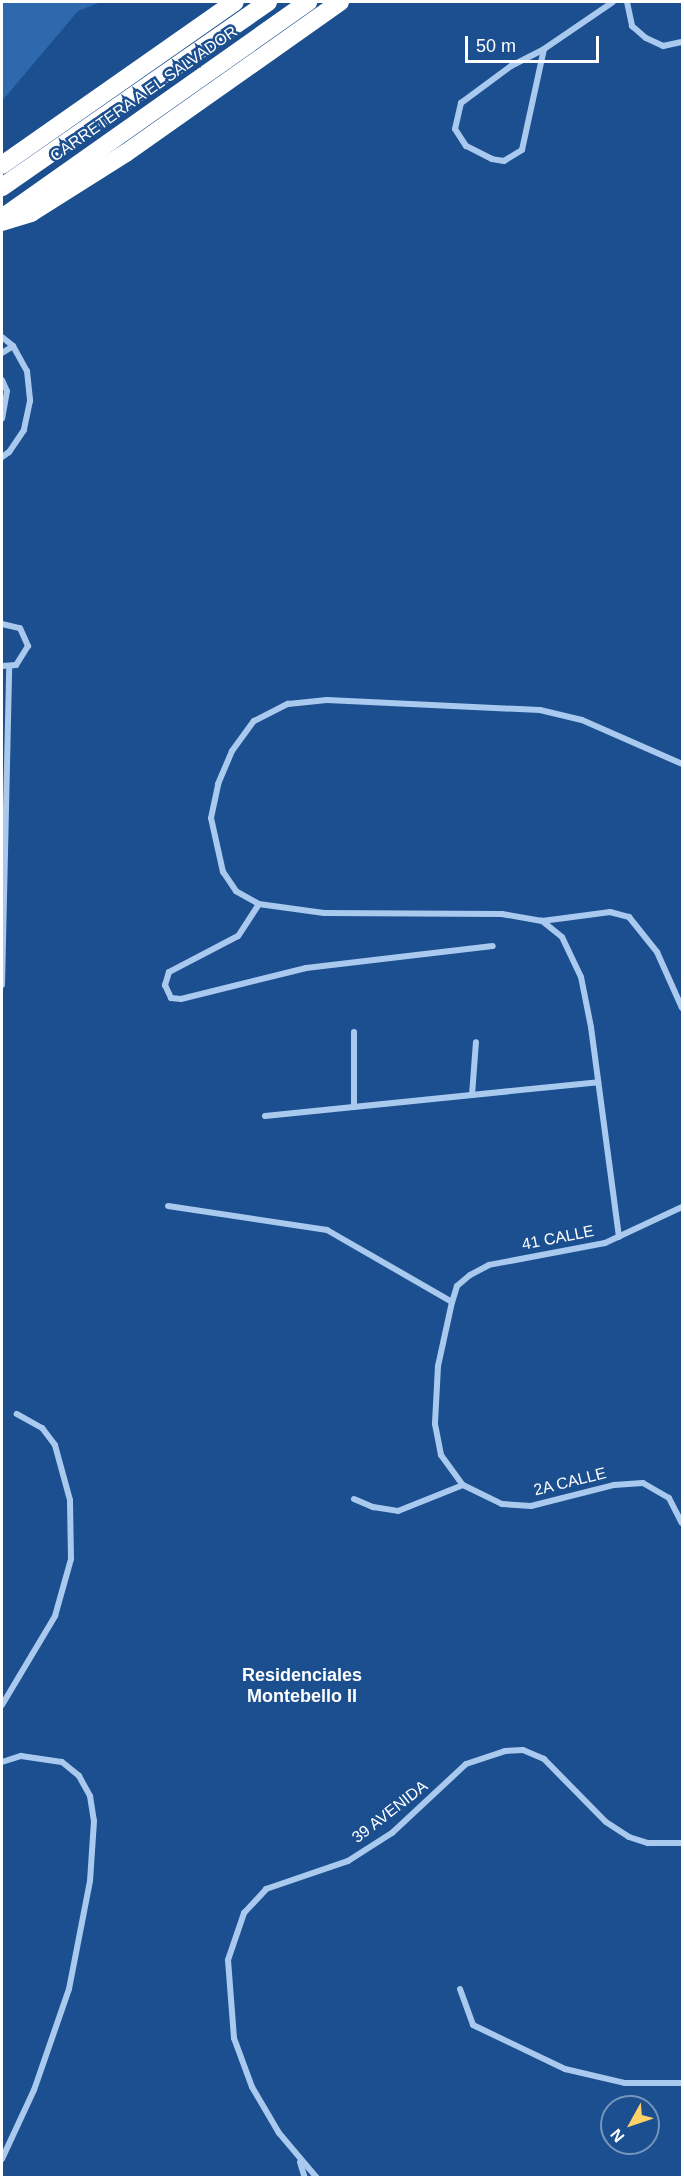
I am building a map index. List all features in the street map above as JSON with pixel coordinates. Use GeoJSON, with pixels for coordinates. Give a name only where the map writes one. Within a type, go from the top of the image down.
{"type":"FeatureCollection","features":[{"type":"Feature","properties":{"kind":"highway"},"geometry":{"type":"LineString","coordinates":[[2,165],[235,2]]}},
{"type":"Feature","properties":{"kind":"highway","name":"CARRETERA A EL SALVADOR"},"geometry":{"type":"LineString","coordinates":[[2,187],[268,2]]}},
{"type":"Feature","properties":{"kind":"highway","name":"CARRETERA A EL SALVADOR"},"geometry":{"type":"LineString","coordinates":[[2,217],[308,2]]}},
{"type":"Feature","properties":{"kind":"highway"},"geometry":{"type":"LineString","coordinates":[[2,222],[31,213],[126,153],[340,2]]}},
{"type":"Feature","properties":{"kind":"street"},"geometry":{"type":"LineString","coordinates":[[544,49],[522,150],[504,161],[492,159],[466,146],[455,129],[461,103],[511,66],[544,49],[613,2]]}},
{"type":"Feature","properties":{"kind":"street"},"geometry":{"type":"LineString","coordinates":[[627,2],[632,26],[646,38],[663,46],[682,42]]}},
{"type":"Feature","properties":{"kind":"street"},"geometry":{"type":"LineString","coordinates":[[2,338],[13,346],[27,371],[30,401],[24,430],[2,457]]}},
{"type":"Feature","properties":{"kind":"street"},"geometry":{"type":"LineString","coordinates":[[2,353],[13,346]]}},
{"type":"Feature","properties":{"kind":"street"},"geometry":{"type":"LineString","coordinates":[[2,380],[8,391],[2,419]]}},
{"type":"Feature","properties":{"kind":"street"},"geometry":{"type":"LineString","coordinates":[[2,624],[20,628],[27,641],[22,660],[5,667],[2,985]]}},
{"type":"Feature","properties":{"kind":"street"},"geometry":{"type":"LineString","coordinates":[[682,764],[582,720],[540,710],[327,700],[288,704],[254,721],[232,751],[218,784],[211,818],[214,847],[223,872],[236,891],[259,904],[324,913],[502,914],[542,921],[610,912],[629,917],[657,952],[682,1008]]}},
{"type":"Feature","properties":{"kind":"street"},"geometry":{"type":"LineString","coordinates":[[259,904],[238,936],[170,972],[165,985],[171,998],[181,999],[306,968],[493,946]]}},
{"type":"Feature","properties":{"kind":"street"},"geometry":{"type":"LineString","coordinates":[[542,921],[561,937],[580,977],[598,1082],[619,1238]]}},
{"type":"Feature","properties":{"kind":"street"},"geometry":{"type":"LineString","coordinates":[[354,1032],[354,1107]]}},
{"type":"Feature","properties":{"kind":"street"},"geometry":{"type":"LineString","coordinates":[[472,1095],[476,1042]]}},
{"type":"Feature","properties":{"kind":"street"},"geometry":{"type":"LineString","coordinates":[[265,1116],[598,1082]]}},
{"type":"Feature","properties":{"kind":"street"},"geometry":{"type":"LineString","coordinates":[[168,1206],[327,1230],[452,1302]]}},
{"type":"Feature","properties":{"kind":"street","name":"41 CALLE"},"geometry":{"type":"LineString","coordinates":[[452,1302],[458,1286],[489,1265],[619,1238],[682,1208]]}},
{"type":"Feature","properties":{"kind":"street","name":"2A CALLE"},"geometry":{"type":"LineString","coordinates":[[452,1302],[438,1366],[435,1424],[441,1455],[463,1485],[502,1504],[531,1506],[614,1485],[643,1483],[669,1498],[682,1522]]}},
{"type":"Feature","properties":{"kind":"street"},"geometry":{"type":"LineString","coordinates":[[2,1705],[55,1616],[71,1559],[70,1500],[55,1445],[42,1428],[17,1414]]}},
{"type":"Feature","properties":{"kind":"street"},"geometry":{"type":"LineString","coordinates":[[354,1499],[373,1508],[398,1511],[463,1485]]}},
{"type":"Feature","properties":{"kind":"street","name":"39 AVENIDA"},"geometry":{"type":"LineString","coordinates":[[317,2178],[299,2159],[252,2087],[234,2038],[228,1960],[244,1913],[266,1889],[348,1861],[392,1833],[466,1764],[505,1752],[523,1750],[544,1759],[606,1822],[629,1837],[648,1843],[682,1844]]}},
{"type":"Feature","properties":{"kind":"street"},"geometry":{"type":"LineString","coordinates":[[2,1762],[21,1756],[62,1762],[79,1776],[90,1796],[94,1821],[90,1881],[69,1989],[34,2090],[2,2159]]}},
{"type":"Feature","properties":{"kind":"street"},"geometry":{"type":"LineString","coordinates":[[460,1989],[473,2025],[566,2068],[625,2083],[682,2083]]}},
{"type":"Feature","properties":{"kind":"street","name":"39 AVENIDA"},"geometry":{"type":"LineString","coordinates":[[299,2159],[305,2178]]}},
{"type":"Feature","properties":{"kind":"shaded area"},"geometry":{"type":"Polygon","coordinates":[[[2,2],[101,2],[78,11],[2,101],[2,2]]]}},
{"type":"Feature","properties":{"kind":"district","name":"Residenciales Montebello II"},"geometry":{"type":"Point","coordinates":[302,1686]}}]}
